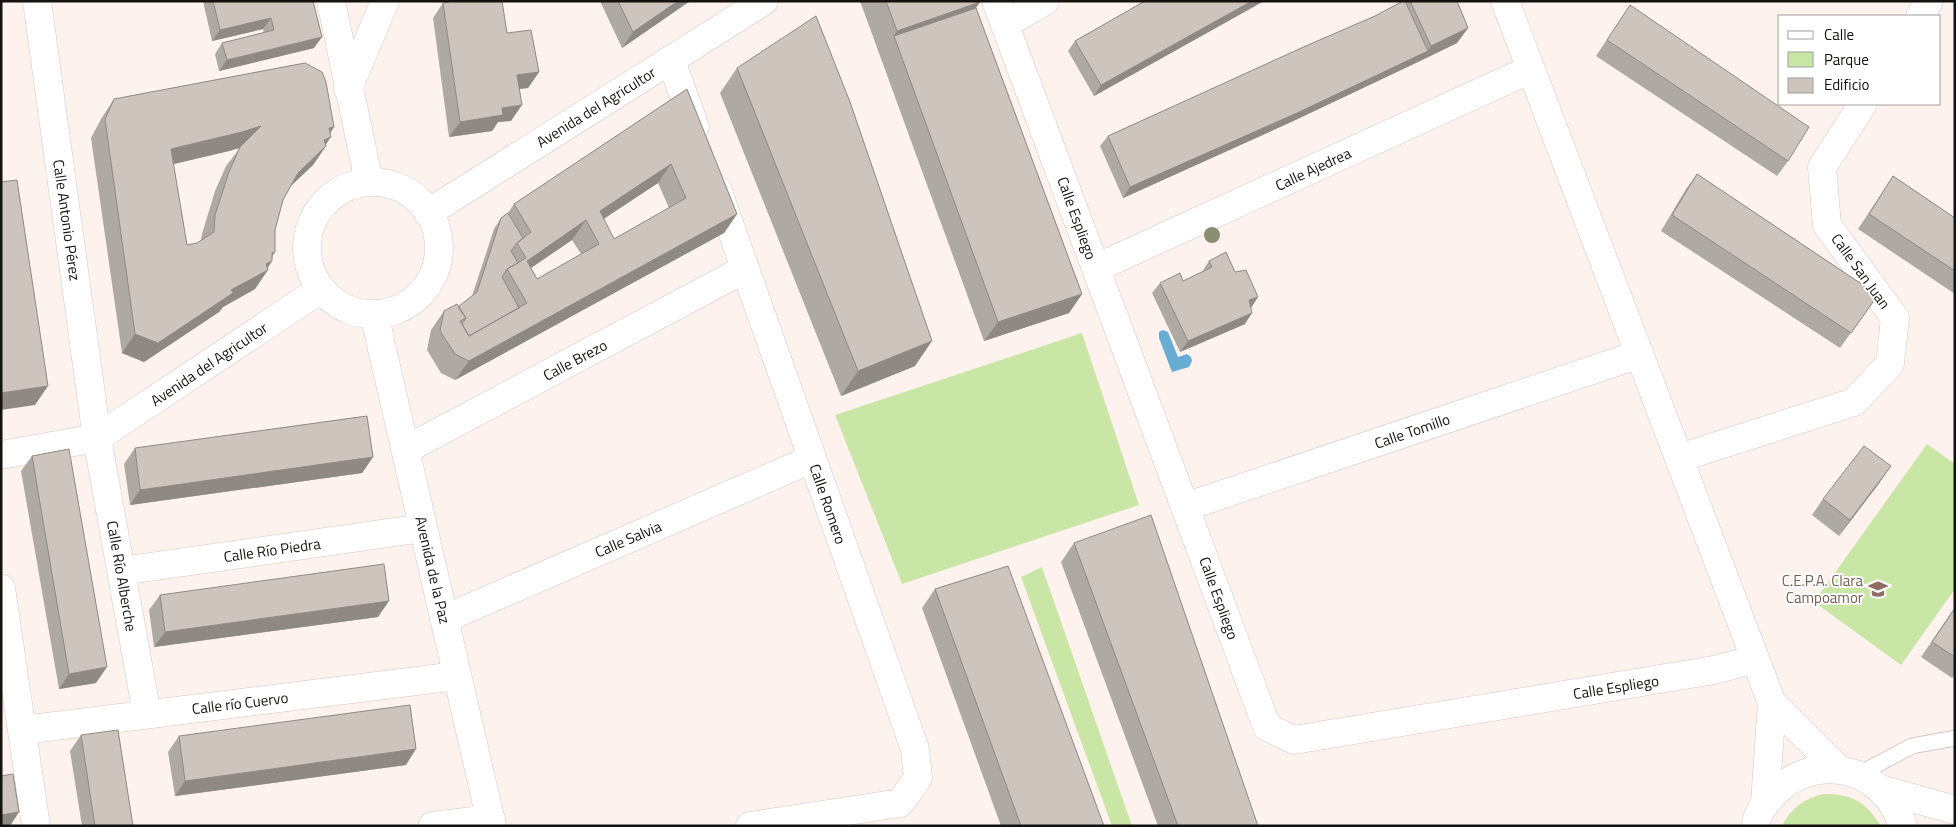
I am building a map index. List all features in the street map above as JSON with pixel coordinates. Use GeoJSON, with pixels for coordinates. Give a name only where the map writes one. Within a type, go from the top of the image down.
{"type":"FeatureCollection","features":[{"type":"Feature","properties":{"kind":"street","name":"Calle Antonio Pérez"},"geometry":{"type":"LineString","coordinates":[[37,1],[97,438]]}},
{"type":"Feature","properties":{"kind":"street"},"geometry":{"type":"LineString","coordinates":[[331,1],[369,182]]}},
{"type":"Feature","properties":{"kind":"street"},"geometry":{"type":"LineString","coordinates":[[348,89],[385,1]]}},
{"type":"Feature","properties":{"kind":"street","name":"Avenida del Agricultor"},"geometry":{"type":"LineString","coordinates":[[428,213],[764,1]]}},
{"type":"Feature","properties":{"kind":"street"},"geometry":{"type":"LineString","coordinates":[[1000,13],[1045,1]]}},
{"type":"Feature","properties":{"kind":"street"},"geometry":{"type":"LineString","coordinates":[[1505,1],[1772,703],[1848,772]]}},
{"type":"Feature","properties":{"kind":"street"},"geometry":{"type":"LineString","coordinates":[[1921,15],[1930,1]]}},
{"type":"Feature","properties":{"kind":"street","name":"Calle Espliego"},"geometry":{"type":"LineString","coordinates":[[1000,13],[1267,728],[1294,740],[1714,670],[1755,659]]}},
{"type":"Feature","properties":{"kind":"street","name":"Calle Romero"},"geometry":{"type":"LineString","coordinates":[[671,60],[915,749],[918,778],[900,803],[750,826]]}},
{"type":"Feature","properties":{"kind":"street","name":"Calle Ajedrea"},"geometry":{"type":"LineString","coordinates":[[1096,268],[1531,69]]}},
{"type":"Feature","properties":{"kind":"street","name":"Calle San Juan"},"geometry":{"type":"LineString","coordinates":[[1679,458],[1854,402],[1890,364],[1895,318],[1827,225],[1822,167],[1862,105]]}},
{"type":"Feature","properties":{"kind":"street"},"geometry":{"type":"LineString","coordinates":[[369,182],[386,183],[403,189],[417,199],[428,213],[437,231],[439,251],[436,270],[426,288],[412,302],[394,311],[374,314],[354,311],[336,303],[321,289],[311,271],[307,251],[309,231],[317,212],[330,197],[348,186],[369,182]]}},
{"type":"Feature","properties":{"kind":"street","name":"Calle Brezo"},"geometry":{"type":"LineString","coordinates":[[406,450],[745,269]]}},
{"type":"Feature","properties":{"kind":"street","name":"Avenida del Agricultor"},"geometry":{"type":"LineString","coordinates":[[97,438],[321,289]]}},
{"type":"Feature","properties":{"kind":"street","name":"Avenida de la Paz"},"geometry":{"type":"LineString","coordinates":[[374,314],[491,822]]}},
{"type":"Feature","properties":{"kind":"street","name":"Calle Tomillo"},"geometry":{"type":"LineString","coordinates":[[1185,507],[1640,354]]}},
{"type":"Feature","properties":{"kind":"street"},"geometry":{"type":"LineString","coordinates":[[1,455],[97,438]]}},
{"type":"Feature","properties":{"kind":"street","name":"Calle Río Alberche"},"geometry":{"type":"LineString","coordinates":[[97,438],[147,714]]}},
{"type":"Feature","properties":{"kind":"street","name":"Calle Salvia"},"geometry":{"type":"LineString","coordinates":[[444,619],[812,459]]}},
{"type":"Feature","properties":{"kind":"street","name":"Calle Río Piedra"},"geometry":{"type":"LineString","coordinates":[[120,572],[423,528]]}},
{"type":"Feature","properties":{"kind":"street"},"geometry":{"type":"LineString","coordinates":[[1,588],[36,826]]}},
{"type":"Feature","properties":{"kind":"street","name":"Calle río Cuervo"},"geometry":{"type":"LineString","coordinates":[[22,730],[457,676]]}},
{"type":"Feature","properties":{"kind":"street"},"geometry":{"type":"LineString","coordinates":[[1756,819],[1772,703]]}},
{"type":"Feature","properties":{"kind":"street"},"geometry":{"type":"LineString","coordinates":[[1756,819],[1779,787],[1797,776],[1817,770],[1848,772],[1872,781],[1884,790],[1899,812],[1904,826]]}},
{"type":"Feature","properties":{"kind":"street"},"geometry":{"type":"LineString","coordinates":[[1884,790],[1955,810]]}},
{"type":"Feature","properties":{"kind":"street"},"geometry":{"type":"LineString","coordinates":[[432,826],[491,822]]}},
{"type":"Feature","properties":{"kind":"lane"},"geometry":{"type":"LineString","coordinates":[[1848,772],[1912,746],[1955,738]]}},
{"type":"Feature","properties":{"kind":"green space"},"geometry":{"type":"Polygon","coordinates":[[[1082,333],[1139,505],[902,584],[835,415],[1082,333]]]}},
{"type":"Feature","properties":{"kind":"green space"},"geometry":{"type":"Polygon","coordinates":[[[1927,444],[1955,464],[1955,589],[1901,665],[1814,602],[1927,444]]]}},
{"type":"Feature","properties":{"kind":"green space"},"geometry":{"type":"Polygon","coordinates":[[[1042,567],[1132,826],[1112,826],[1021,577],[1042,567]]]}},
{"type":"Feature","properties":{"kind":"green space"},"geometry":{"type":"Polygon","coordinates":[[[1823,794],[1842,795],[1857,801],[1869,810],[1881,826],[1782,826],[1799,805],[1823,794]]]}},
{"type":"Feature","properties":{"kind":"water"},"geometry":{"type":"Polygon","coordinates":[[[1163,330],[1168,332],[1178,357],[1187,354],[1191,357],[1192,361],[1189,367],[1172,372],[1159,338],[1159,332],[1163,330]]]}},
{"type":"Feature","properties":{"kind":"building"},"geometry":{"type":"Polygon","coordinates":[[[213,1],[313,1],[322,37],[227,60],[222,43],[274,30],[271,18],[220,30],[213,1]]]}},
{"type":"Feature","properties":{"kind":"building"},"geometry":{"type":"Polygon","coordinates":[[[452,1],[502,1],[507,33],[531,30],[539,72],[517,75],[522,105],[502,108],[503,115],[460,122],[443,3],[452,1]]]}},
{"type":"Feature","properties":{"kind":"building"},"geometry":{"type":"Polygon","coordinates":[[[618,1],[678,1],[633,32],[618,1]]]}},
{"type":"Feature","properties":{"kind":"building"},"geometry":{"type":"Polygon","coordinates":[[[886,1],[979,1],[980,2],[897,31],[886,1]]]}},
{"type":"Feature","properties":{"kind":"building"},"geometry":{"type":"Polygon","coordinates":[[[1145,1],[1252,1],[1101,85],[1075,41],[1145,1]]]}},
{"type":"Feature","properties":{"kind":"building"},"geometry":{"type":"Polygon","coordinates":[[[1405,1],[1428,51],[1297,113],[1130,187],[1108,136],[1375,16],[1405,1]]]}},
{"type":"Feature","properties":{"kind":"building"},"geometry":{"type":"Polygon","coordinates":[[[1410,1],[1457,1],[1468,28],[1431,46],[1410,1]]]}},
{"type":"Feature","properties":{"kind":"building"},"geometry":{"type":"Polygon","coordinates":[[[1630,5],[1809,127],[1788,161],[1607,40],[1630,5]]]}},
{"type":"Feature","properties":{"kind":"building"},"geometry":{"type":"Polygon","coordinates":[[[976,8],[1082,294],[998,322],[894,36],[976,8]]]}},
{"type":"Feature","properties":{"kind":"building"},"geometry":{"type":"Polygon","coordinates":[[[816,16],[850,102],[932,341],[858,371],[737,68],[816,16]]]}},
{"type":"Feature","properties":{"kind":"building"},"geometry":{"type":"Polygon","coordinates":[[[305,63],[322,72],[326,82],[334,127],[329,128],[331,137],[324,140],[326,146],[298,173],[283,200],[275,230],[275,252],[272,253],[272,261],[266,264],[268,270],[231,290],[233,293],[158,343],[135,334],[105,119],[114,99],[305,63]],[[261,126],[171,149],[187,245],[197,243],[214,232],[215,215],[229,172],[240,147],[261,126]]]}},
{"type":"Feature","properties":{"kind":"building"},"geometry":{"type":"Polygon","coordinates":[[[687,89],[737,214],[469,361],[455,354],[440,331],[444,311],[457,304],[466,318],[460,321],[469,336],[527,303],[507,269],[526,258],[517,243],[531,232],[514,204],[687,89]],[[671,164],[600,211],[614,239],[686,198],[671,164]],[[586,220],[527,261],[537,279],[599,244],[586,220]]]}},
{"type":"Feature","properties":{"kind":"building"},"geometry":{"type":"Polygon","coordinates":[[[1697,174],[1878,295],[1851,333],[1672,215],[1697,174]]]}},
{"type":"Feature","properties":{"kind":"building"},"geometry":{"type":"Polygon","coordinates":[[[1893,176],[1955,218],[1955,271],[1869,214],[1893,176]]]}},
{"type":"Feature","properties":{"kind":"building"},"geometry":{"type":"Polygon","coordinates":[[[17,180],[48,386],[1,393],[1,182],[17,180]]]}},
{"type":"Feature","properties":{"kind":"building"},"geometry":{"type":"Polygon","coordinates":[[[508,213],[523,238],[511,251],[518,263],[507,269],[502,277],[519,308],[469,336],[462,324],[466,318],[458,307],[477,292],[501,218],[508,213]]]}},
{"type":"Feature","properties":{"kind":"building"},"geometry":{"type":"Polygon","coordinates":[[[1226,252],[1235,272],[1246,270],[1258,297],[1249,300],[1252,313],[1188,341],[1160,283],[1180,273],[1183,281],[1212,267],[1209,261],[1226,252]]]}},
{"type":"Feature","properties":{"kind":"building"},"geometry":{"type":"Polygon","coordinates":[[[367,416],[373,457],[140,490],[135,448],[367,416]]]}},
{"type":"Feature","properties":{"kind":"building"},"geometry":{"type":"Polygon","coordinates":[[[1864,446],[1891,466],[1850,520],[1823,499],[1864,446]]]}},
{"type":"Feature","properties":{"kind":"building"},"geometry":{"type":"Polygon","coordinates":[[[69,449],[107,667],[69,674],[32,456],[69,449]]]}},
{"type":"Feature","properties":{"kind":"building"},"geometry":{"type":"Polygon","coordinates":[[[1151,515],[1258,826],[1178,826],[1074,543],[1151,515]]]}},
{"type":"Feature","properties":{"kind":"building"},"geometry":{"type":"Polygon","coordinates":[[[384,564],[389,601],[165,632],[160,595],[384,564]]]}},
{"type":"Feature","properties":{"kind":"building"},"geometry":{"type":"Polygon","coordinates":[[[1008,566],[1104,826],[1021,826],[935,589],[1008,566]]]}},
{"type":"Feature","properties":{"kind":"building"},"geometry":{"type":"Polygon","coordinates":[[[1955,608],[1955,657],[1932,642],[1955,608]]]}},
{"type":"Feature","properties":{"kind":"building"},"geometry":{"type":"Polygon","coordinates":[[[410,705],[416,749],[185,781],[179,736],[410,705]]]}},
{"type":"Feature","properties":{"kind":"building"},"geometry":{"type":"Polygon","coordinates":[[[118,730],[133,826],[95,826],[81,735],[118,730]]]}},
{"type":"Feature","properties":{"kind":"building"},"geometry":{"type":"Polygon","coordinates":[[[13,774],[19,812],[1,815],[1,776],[13,774]]]}},
{"type":"Feature","properties":{"kind":"place","name":"C.E.P.A. Clara Campoamor"},"geometry":{"type":"Point","coordinates":[1878,589]}}]}
